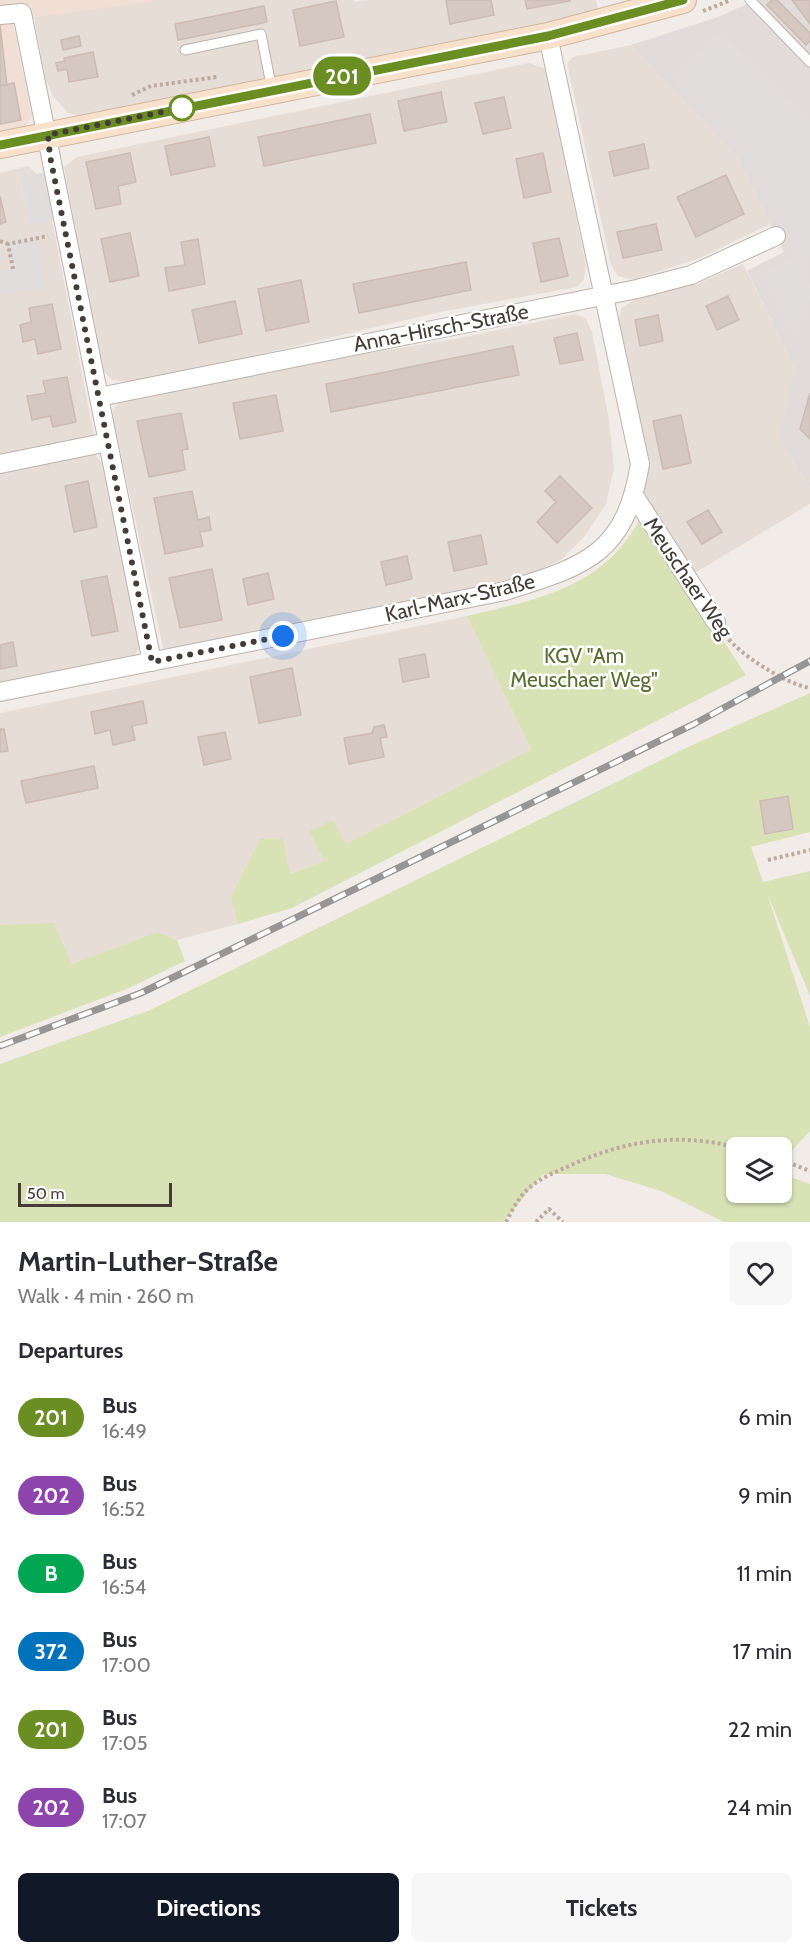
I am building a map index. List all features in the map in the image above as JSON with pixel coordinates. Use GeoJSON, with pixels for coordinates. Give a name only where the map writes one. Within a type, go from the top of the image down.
{"type":"FeatureCollection","features":[{"type":"Feature","properties":{"kind":"main road"},"geometry":{"type":"LineString","coordinates":[[0,145],[548,36],[683,0]]}},
{"type":"Feature","properties":{"kind":"street"},"geometry":{"type":"LineString","coordinates":[[0,15],[22,13],[152,662]]}},
{"type":"Feature","properties":{"kind":"street","name":"Karl-Marx-Straße"},"geometry":{"type":"LineString","coordinates":[[0,692],[505,591],[555,576],[580,565],[604,548],[622,524],[635,497],[640,464],[548,36]]}},
{"type":"Feature","properties":{"kind":"street","name":"Anna-Hirsch-Straße"},"geometry":{"type":"LineString","coordinates":[[99,397],[605,295],[691,275],[776,236]]}},
{"type":"Feature","properties":{"kind":"street"},"geometry":{"type":"LineString","coordinates":[[0,464],[108,442]]}},
{"type":"Feature","properties":{"kind":"street","name":"Meuschaer Weg"},"geometry":{"type":"LineString","coordinates":[[635,497],[716,622]]}},
{"type":"Feature","properties":{"kind":"lane"},"geometry":{"type":"LineString","coordinates":[[750,0],[810,62]]}},
{"type":"Feature","properties":{"kind":"lane"},"geometry":{"type":"LineString","coordinates":[[185,50],[261,34],[272,90]]}},
{"type":"Feature","properties":{"kind":"path"},"geometry":{"type":"LineString","coordinates":[[0,241],[8,244],[66,233]]}},
{"type":"Feature","properties":{"kind":"path"},"geometry":{"type":"LineString","coordinates":[[8,244],[13,268]]}},
{"type":"Feature","properties":{"kind":"path","name":"Meuschaer Weg"},"geometry":{"type":"LineString","coordinates":[[716,622],[732,644],[745,655],[810,688]]}},
{"type":"Feature","properties":{"kind":"path"},"geometry":{"type":"LineString","coordinates":[[768,860],[810,850]]}},
{"type":"Feature","properties":{"kind":"path"},"geometry":{"type":"LineString","coordinates":[[506,1222],[523,1194],[542,1178],[622,1145],[666,1138],[712,1141],[726,1145]]}},
{"type":"Feature","properties":{"kind":"path"},"geometry":{"type":"LineString","coordinates":[[792,1164],[810,1171]]}},
{"type":"Feature","properties":{"kind":"path"},"geometry":{"type":"LineString","coordinates":[[536,1222],[549,1209],[563,1222]]}},
{"type":"Feature","properties":{"kind":"shaded area"},"geometry":{"type":"Polygon","coordinates":[[[0,0],[152,0],[152,2],[34,17],[31,5],[0,7],[0,0]]]}},
{"type":"Feature","properties":{"kind":"shaded area"},"geometry":{"type":"Polygon","coordinates":[[[152,0],[353,0],[355,2],[366,0],[596,0],[599,12],[87,118],[68,113],[54,97],[46,81],[34,17],[152,0]]]}},
{"type":"Feature","properties":{"kind":"shaded area"},"geometry":{"type":"Polygon","coordinates":[[[756,0],[810,0],[810,488],[779,437],[794,366],[747,271],[784,252],[737,157],[631,45],[718,17],[756,0]]]}},
{"type":"Feature","properties":{"kind":"shaded area"},"geometry":{"type":"Polygon","coordinates":[[[12,18],[32,116],[25,127],[0,135],[0,20],[12,18]]]}},
{"type":"Feature","properties":{"kind":"shaded area"},"geometry":{"type":"Polygon","coordinates":[[[721,31],[810,122],[810,253],[804,282],[810,283],[810,302],[794,339],[761,274],[793,256],[741,151],[672,79],[721,31]]]}},
{"type":"Feature","properties":{"kind":"shaded area"},"geometry":{"type":"Polygon","coordinates":[[[631,45],[737,157],[770,224],[700,258],[633,280],[618,276],[611,265],[567,63],[573,57],[631,45]]]}},
{"type":"Feature","properties":{"kind":"shaded area"},"geometry":{"type":"Polygon","coordinates":[[[529,63],[546,69],[586,265],[584,279],[577,287],[440,312],[138,383],[112,380],[101,368],[64,167],[77,157],[529,63]]]}},
{"type":"Feature","properties":{"kind":"shaded area"},"geometry":{"type":"Polygon","coordinates":[[[28,166],[37,174],[20,178],[30,225],[52,220],[94,435],[0,455],[0,173],[28,166]]]}},
{"type":"Feature","properties":{"kind":"shaded area"},"geometry":{"type":"Polygon","coordinates":[[[53,171],[63,218],[30,225],[20,177],[53,171]]]}},
{"type":"Feature","properties":{"kind":"shaded area"},"geometry":{"type":"Polygon","coordinates":[[[37,238],[46,287],[0,296],[0,271],[13,268],[8,244],[37,238]]]}},
{"type":"Feature","properties":{"kind":"shaded area"},"geometry":{"type":"Polygon","coordinates":[[[743,264],[794,366],[779,437],[810,488],[810,504],[695,573],[645,499],[618,328],[621,309],[633,300],[699,283],[743,264]]]}},
{"type":"Feature","properties":{"kind":"shaded area"},"geometry":{"type":"Polygon","coordinates":[[[576,314],[586,319],[592,332],[609,420],[614,468],[606,504],[584,537],[562,559],[534,573],[493,583],[164,652],[112,414],[115,406],[126,400],[294,365],[450,340],[576,314]]]}},
{"type":"Feature","properties":{"kind":"shaded area"},"geometry":{"type":"Polygon","coordinates":[[[81,453],[95,455],[102,463],[140,648],[133,658],[0,686],[0,471],[81,453]]]}},
{"type":"Feature","properties":{"kind":"shaded area"},"geometry":{"type":"Polygon","coordinates":[[[467,616],[531,749],[346,844],[309,831],[324,861],[231,896],[238,924],[177,940],[157,932],[71,964],[0,925],[0,713],[467,616]]]}},
{"type":"Feature","properties":{"kind":"green space","name":"KGV \"Am Meuschaer Weg\""},"geometry":{"type":"Polygon","coordinates":[[[641,517],[746,675],[292,908],[238,924],[231,897],[260,839],[283,839],[290,874],[324,861],[309,831],[333,820],[346,844],[531,749],[467,616],[544,596],[589,575],[608,560],[626,541],[641,517]]]}},
{"type":"Feature","properties":{"kind":"green space"},"geometry":{"type":"Polygon","coordinates":[[[810,693],[810,832],[751,847],[763,882],[810,871],[810,996],[767,893],[810,1027],[810,1131],[792,1150],[792,1137],[726,1137],[726,1203],[742,1203],[738,1207],[743,1203],[792,1203],[792,1178],[810,1184],[810,1222],[724,1222],[661,1191],[605,1174],[543,1174],[503,1222],[0,1222],[0,1064],[150,1010],[690,746],[810,693]]]}},
{"type":"Feature","properties":{"kind":"green space"},"geometry":{"type":"Polygon","coordinates":[[[54,923],[71,964],[157,932],[177,940],[185,961],[129,988],[0,1037],[0,925],[54,923]]]}},
{"type":"Feature","properties":{"kind":"building"},"geometry":{"type":"Polygon","coordinates":[[[446,0],[491,0],[494,15],[450,24],[446,0]]]}},
{"type":"Feature","properties":{"kind":"building"},"geometry":{"type":"Polygon","coordinates":[[[525,0],[570,0],[570,1],[527,9],[525,0]]]}},
{"type":"Feature","properties":{"kind":"building"},"geometry":{"type":"Polygon","coordinates":[[[772,0],[777,0],[810,33],[810,41],[806,45],[767,5],[772,0]]]}},
{"type":"Feature","properties":{"kind":"building"},"geometry":{"type":"Polygon","coordinates":[[[792,0],[810,0],[810,24],[792,0]]]}},
{"type":"Feature","properties":{"kind":"building"},"geometry":{"type":"Polygon","coordinates":[[[336,1],[344,37],[300,46],[293,10],[336,1]]]}},
{"type":"Feature","properties":{"kind":"building"},"geometry":{"type":"Polygon","coordinates":[[[264,6],[267,22],[178,40],[175,24],[264,6]]]}},
{"type":"Feature","properties":{"kind":"building"},"geometry":{"type":"Polygon","coordinates":[[[0,25],[7,85],[0,86],[0,25]]]}},
{"type":"Feature","properties":{"kind":"building"},"geometry":{"type":"Polygon","coordinates":[[[79,36],[81,46],[63,50],[61,40],[79,36]]]}},
{"type":"Feature","properties":{"kind":"building"},"geometry":{"type":"Polygon","coordinates":[[[93,52],[98,77],[69,82],[67,69],[58,71],[56,63],[65,61],[64,58],[93,52]]]}},
{"type":"Feature","properties":{"kind":"building"},"geometry":{"type":"Polygon","coordinates":[[[14,83],[21,120],[0,124],[0,86],[14,83]]]}},
{"type":"Feature","properties":{"kind":"building"},"geometry":{"type":"Polygon","coordinates":[[[441,92],[447,122],[404,131],[398,101],[441,92]]]}},
{"type":"Feature","properties":{"kind":"building"},"geometry":{"type":"Polygon","coordinates":[[[504,97],[511,128],[483,134],[475,103],[504,97]]]}},
{"type":"Feature","properties":{"kind":"building"},"geometry":{"type":"Polygon","coordinates":[[[370,114],[376,143],[264,166],[258,137],[370,114]]]}},
{"type":"Feature","properties":{"kind":"building"},"geometry":{"type":"Polygon","coordinates":[[[209,137],[215,166],[171,175],[165,146],[209,137]]]}},
{"type":"Feature","properties":{"kind":"building"},"geometry":{"type":"Polygon","coordinates":[[[644,144],[649,168],[614,176],[609,152],[644,144]]]}},
{"type":"Feature","properties":{"kind":"building"},"geometry":{"type":"Polygon","coordinates":[[[130,153],[136,182],[118,186],[121,204],[96,209],[86,162],[130,153]]]}},
{"type":"Feature","properties":{"kind":"building"},"geometry":{"type":"Polygon","coordinates":[[[543,153],[551,192],[524,198],[516,159],[543,153]]]}},
{"type":"Feature","properties":{"kind":"building"},"geometry":{"type":"Polygon","coordinates":[[[726,175],[744,214],[696,237],[677,197],[726,175]]]}},
{"type":"Feature","properties":{"kind":"building"},"geometry":{"type":"Polygon","coordinates":[[[0,196],[6,222],[0,224],[0,196]]]}},
{"type":"Feature","properties":{"kind":"building"},"geometry":{"type":"Polygon","coordinates":[[[656,224],[662,250],[623,258],[617,232],[656,224]]]}},
{"type":"Feature","properties":{"kind":"building"},"geometry":{"type":"Polygon","coordinates":[[[130,233],[139,276],[110,282],[101,239],[130,233]]]}},
{"type":"Feature","properties":{"kind":"building"},"geometry":{"type":"Polygon","coordinates":[[[559,238],[568,276],[541,282],[533,243],[559,238]]]}},
{"type":"Feature","properties":{"kind":"building"},"geometry":{"type":"Polygon","coordinates":[[[198,239],[205,284],[169,291],[165,268],[185,265],[181,242],[198,239]]]}},
{"type":"Feature","properties":{"kind":"building"},"geometry":{"type":"Polygon","coordinates":[[[466,262],[471,290],[359,313],[353,284],[466,262]]]}},
{"type":"Feature","properties":{"kind":"building"},"geometry":{"type":"Polygon","coordinates":[[[301,280],[309,322],[266,331],[258,289],[301,280]]]}},
{"type":"Feature","properties":{"kind":"building"},"geometry":{"type":"Polygon","coordinates":[[[728,296],[739,320],[717,330],[706,306],[728,296]]]}},
{"type":"Feature","properties":{"kind":"building"},"geometry":{"type":"Polygon","coordinates":[[[235,301],[242,334],[199,343],[192,310],[235,301]]]}},
{"type":"Feature","properties":{"kind":"building"},"geometry":{"type":"Polygon","coordinates":[[[52,304],[61,349],[38,354],[35,339],[23,342],[20,325],[31,322],[29,308],[52,304]]]}},
{"type":"Feature","properties":{"kind":"building"},"geometry":{"type":"Polygon","coordinates":[[[658,315],[663,341],[640,346],[635,320],[658,315]]]}},
{"type":"Feature","properties":{"kind":"building"},"geometry":{"type":"Polygon","coordinates":[[[577,333],[583,360],[560,364],[554,338],[577,333]]]}},
{"type":"Feature","properties":{"kind":"building"},"geometry":{"type":"Polygon","coordinates":[[[513,346],[519,375],[331,412],[326,384],[513,346]]]}},
{"type":"Feature","properties":{"kind":"building"},"geometry":{"type":"Polygon","coordinates":[[[67,377],[76,422],[53,427],[50,416],[32,420],[27,396],[46,393],[43,381],[67,377]]]}},
{"type":"Feature","properties":{"kind":"building"},"geometry":{"type":"Polygon","coordinates":[[[810,393],[810,439],[800,429],[810,393]]]}},
{"type":"Feature","properties":{"kind":"building"},"geometry":{"type":"Polygon","coordinates":[[[276,395],[283,431],[240,439],[233,403],[276,395]]]}},
{"type":"Feature","properties":{"kind":"building"},"geometry":{"type":"Polygon","coordinates":[[[181,413],[188,449],[182,450],[185,470],[149,477],[137,421],[181,413]]]}},
{"type":"Feature","properties":{"kind":"building"},"geometry":{"type":"Polygon","coordinates":[[[681,415],[691,463],[663,469],[653,421],[681,415]]]}},
{"type":"Feature","properties":{"kind":"building"},"geometry":{"type":"Polygon","coordinates":[[[560,476],[592,508],[557,543],[537,522],[556,502],[545,491],[560,476]]]}},
{"type":"Feature","properties":{"kind":"building"},"geometry":{"type":"Polygon","coordinates":[[[88,481],[97,527],[74,532],[65,486],[88,481]]]}},
{"type":"Feature","properties":{"kind":"building"},"geometry":{"type":"Polygon","coordinates":[[[192,491],[198,520],[209,517],[211,530],[200,532],[203,546],[165,554],[154,498],[192,491]]]}},
{"type":"Feature","properties":{"kind":"building"},"geometry":{"type":"Polygon","coordinates":[[[708,510],[722,532],[702,544],[687,522],[708,510]]]}},
{"type":"Feature","properties":{"kind":"building"},"geometry":{"type":"Polygon","coordinates":[[[481,535],[487,564],[454,571],[448,542],[481,535]]]}},
{"type":"Feature","properties":{"kind":"building"},"geometry":{"type":"Polygon","coordinates":[[[407,556],[412,579],[386,585],[381,562],[407,556]]]}},
{"type":"Feature","properties":{"kind":"building"},"geometry":{"type":"Polygon","coordinates":[[[212,569],[222,620],[180,628],[169,578],[212,569]]]}},
{"type":"Feature","properties":{"kind":"building"},"geometry":{"type":"Polygon","coordinates":[[[268,573],[274,599],[248,605],[243,579],[268,573]]]}},
{"type":"Feature","properties":{"kind":"building"},"geometry":{"type":"Polygon","coordinates":[[[107,576],[118,631],[92,636],[81,581],[107,576]]]}},
{"type":"Feature","properties":{"kind":"building"},"geometry":{"type":"Polygon","coordinates":[[[13,642],[17,666],[0,669],[0,645],[13,642]]]}},
{"type":"Feature","properties":{"kind":"building"},"geometry":{"type":"Polygon","coordinates":[[[425,654],[429,677],[403,682],[399,659],[425,654]]]}},
{"type":"Feature","properties":{"kind":"building"},"geometry":{"type":"Polygon","coordinates":[[[292,668],[301,715],[259,723],[250,677],[292,668]]]}},
{"type":"Feature","properties":{"kind":"building"},"geometry":{"type":"Polygon","coordinates":[[[143,701],[147,723],[132,726],[135,740],[113,745],[110,730],[95,734],[91,712],[143,701]]]}},
{"type":"Feature","properties":{"kind":"building"},"geometry":{"type":"Polygon","coordinates":[[[384,725],[387,737],[380,738],[384,757],[349,764],[344,738],[372,733],[374,727],[384,725]]]}},
{"type":"Feature","properties":{"kind":"building"},"geometry":{"type":"Polygon","coordinates":[[[0,729],[4,729],[8,751],[0,752],[0,729]]]}},
{"type":"Feature","properties":{"kind":"building"},"geometry":{"type":"Polygon","coordinates":[[[225,732],[231,759],[204,765],[198,737],[225,732]]]}},
{"type":"Feature","properties":{"kind":"building"},"geometry":{"type":"Polygon","coordinates":[[[94,766],[98,788],[26,803],[21,781],[94,766]]]}},
{"type":"Feature","properties":{"kind":"building"},"geometry":{"type":"Polygon","coordinates":[[[788,796],[793,829],[765,834],[760,801],[788,796]]]}},
{"type":"Feature","properties":{"kind":"railway"},"geometry":{"type":"LineString","coordinates":[[0,1046],[141,993],[694,724],[810,661]]}},
{"type":"Feature","properties":{"kind":"bus line","name":"201"},"geometry":{"type":"LineString","coordinates":[[0,145],[548,36],[683,0]]}},
{"type":"Feature","properties":{"kind":"route"},"geometry":{"type":"LineString","coordinates":[[182,108],[48,135],[50,156],[152,662],[283,636]]}}]}
